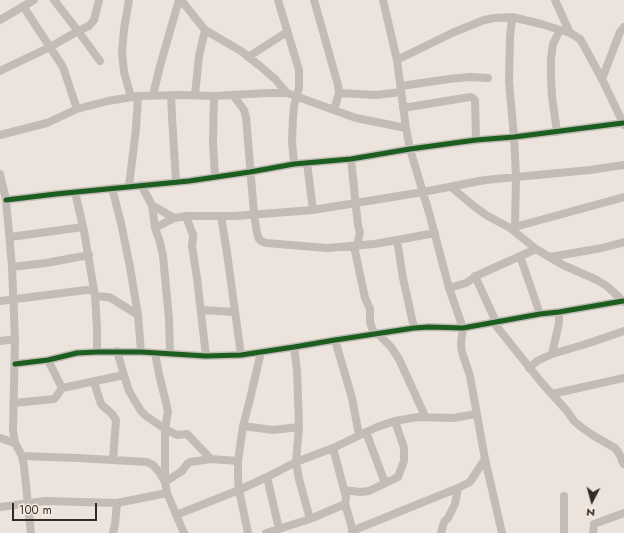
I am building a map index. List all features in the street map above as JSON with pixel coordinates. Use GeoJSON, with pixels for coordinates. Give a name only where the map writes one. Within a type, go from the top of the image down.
{"type":"FeatureCollection","features":[{"type":"Feature","properties":{"kind":"street"},"geometry":{"type":"LineString","coordinates":[[0,20],[34,0]]}},
{"type":"Feature","properties":{"kind":"street"},"geometry":{"type":"LineString","coordinates":[[54,0],[78,30],[100,62]]}},
{"type":"Feature","properties":{"kind":"street"},"geometry":{"type":"LineString","coordinates":[[0,71],[50,47],[78,30],[89,26],[94,20],[99,0]]}},
{"type":"Feature","properties":{"kind":"street"},"geometry":{"type":"LineString","coordinates":[[129,0],[122,52],[124,72],[134,96],[136,129],[129,186]]}},
{"type":"Feature","properties":{"kind":"street"},"geometry":{"type":"LineString","coordinates":[[153,95],[180,0]]}},
{"type":"Feature","properties":{"kind":"street"},"geometry":{"type":"LineString","coordinates":[[180,0],[205,30],[224,41],[260,66],[275,79],[287,93]]}},
{"type":"Feature","properties":{"kind":"street"},"geometry":{"type":"LineString","coordinates":[[278,0],[299,70],[300,83],[296,96],[293,118],[292,141],[294,164]]}},
{"type":"Feature","properties":{"kind":"street"},"geometry":{"type":"LineString","coordinates":[[314,0],[337,77],[339,92],[334,110]]}},
{"type":"Feature","properties":{"kind":"street"},"geometry":{"type":"LineString","coordinates":[[383,0],[397,60],[410,149],[435,232],[449,288],[462,328],[462,352],[470,376],[484,459],[502,533]]}},
{"type":"Feature","properties":{"kind":"street"},"geometry":{"type":"LineString","coordinates":[[555,0],[570,33]]}},
{"type":"Feature","properties":{"kind":"street"},"geometry":{"type":"LineString","coordinates":[[23,6],[64,70],[77,109]]}},
{"type":"Feature","properties":{"kind":"street"},"geometry":{"type":"LineString","coordinates":[[6,200],[176,182],[250,172],[294,164],[351,158],[476,140],[624,124],[580,39],[570,33],[541,24],[512,17],[484,20],[452,33],[397,60]]}},
{"type":"Feature","properties":{"kind":"street"},"geometry":{"type":"LineString","coordinates":[[512,17],[509,82],[516,177],[513,227]]}},
{"type":"Feature","properties":{"kind":"street"},"geometry":{"type":"LineString","coordinates":[[602,79],[620,32],[624,27]]}},
{"type":"Feature","properties":{"kind":"street"},"geometry":{"type":"LineString","coordinates":[[194,95],[199,56],[205,30]]}},
{"type":"Feature","properties":{"kind":"street"},"geometry":{"type":"LineString","coordinates":[[557,132],[552,97],[551,59],[553,44],[560,30]]}},
{"type":"Feature","properties":{"kind":"street"},"geometry":{"type":"LineString","coordinates":[[248,57],[287,32]]}},
{"type":"Feature","properties":{"kind":"street"},"geometry":{"type":"LineString","coordinates":[[339,92],[376,95],[448,79],[470,77],[488,78]]}},
{"type":"Feature","properties":{"kind":"street"},"geometry":{"type":"LineString","coordinates":[[0,135],[42,125],[77,109],[134,96],[153,95],[214,96],[287,93],[356,118],[406,128]]}},
{"type":"Feature","properties":{"kind":"street"},"geometry":{"type":"LineString","coordinates":[[244,110],[249,94]]}},
{"type":"Feature","properties":{"kind":"street"},"geometry":{"type":"LineString","coordinates":[[171,95],[176,182]]}},
{"type":"Feature","properties":{"kind":"street"},"geometry":{"type":"LineString","coordinates":[[233,95],[244,110],[247,124],[254,214],[259,239],[261,241],[327,248],[356,246],[397,240],[435,232]]}},
{"type":"Feature","properties":{"kind":"street"},"geometry":{"type":"LineString","coordinates":[[214,96],[213,143],[216,176]]}},
{"type":"Feature","properties":{"kind":"street"},"geometry":{"type":"LineString","coordinates":[[403,108],[470,97],[474,98],[476,140]]}},
{"type":"Feature","properties":{"kind":"street"},"geometry":{"type":"LineString","coordinates":[[351,158],[355,203],[360,232],[356,246],[365,298],[370,309],[370,322],[375,333],[391,348],[399,359],[425,416]]}},
{"type":"Feature","properties":{"kind":"street"},"geometry":{"type":"LineString","coordinates":[[307,163],[313,210]]}},
{"type":"Feature","properties":{"kind":"street"},"geometry":{"type":"LineString","coordinates":[[155,228],[174,218],[186,216],[221,216],[313,210],[485,180],[551,175],[624,165]]}},
{"type":"Feature","properties":{"kind":"street"},"geometry":{"type":"LineString","coordinates":[[0,174],[6,200],[14,298],[15,364],[12,421],[15,443],[22,456],[24,466],[31,533]]}},
{"type":"Feature","properties":{"kind":"street"},"geometry":{"type":"LineString","coordinates":[[141,185],[152,205],[155,228],[163,256],[170,354]]}},
{"type":"Feature","properties":{"kind":"street"},"geometry":{"type":"LineString","coordinates":[[451,187],[486,215],[513,227],[536,249],[563,265],[598,280],[608,286],[624,302]]}},
{"type":"Feature","properties":{"kind":"street"},"geometry":{"type":"LineString","coordinates":[[112,188],[126,245],[138,315],[141,352]]}},
{"type":"Feature","properties":{"kind":"street"},"geometry":{"type":"LineString","coordinates":[[75,192],[89,255],[95,293],[97,352]]}},
{"type":"Feature","properties":{"kind":"street"},"geometry":{"type":"LineString","coordinates":[[513,227],[624,197]]}},
{"type":"Feature","properties":{"kind":"street"},"geometry":{"type":"LineString","coordinates":[[152,205],[174,218]]}},
{"type":"Feature","properties":{"kind":"street"},"geometry":{"type":"LineString","coordinates":[[186,216],[193,235],[192,246],[206,356]]}},
{"type":"Feature","properties":{"kind":"street"},"geometry":{"type":"LineString","coordinates":[[221,216],[241,355]]}},
{"type":"Feature","properties":{"kind":"street"},"geometry":{"type":"LineString","coordinates":[[10,237],[83,227]]}},
{"type":"Feature","properties":{"kind":"street"},"geometry":{"type":"LineString","coordinates":[[397,240],[403,278],[414,328]]}},
{"type":"Feature","properties":{"kind":"street"},"geometry":{"type":"LineString","coordinates":[[550,257],[602,248],[624,242]]}},
{"type":"Feature","properties":{"kind":"street"},"geometry":{"type":"LineString","coordinates":[[449,288],[469,282],[475,276],[536,249]]}},
{"type":"Feature","properties":{"kind":"street"},"geometry":{"type":"LineString","coordinates":[[12,267],[46,263],[89,255]]}},
{"type":"Feature","properties":{"kind":"street"},"geometry":{"type":"LineString","coordinates":[[520,256],[540,314]]}},
{"type":"Feature","properties":{"kind":"street"},"geometry":{"type":"LineString","coordinates":[[475,276],[495,322],[529,368],[581,427],[615,448],[624,464]]}},
{"type":"Feature","properties":{"kind":"street"},"geometry":{"type":"LineString","coordinates":[[0,301],[14,298],[95,293],[111,298],[138,315]]}},
{"type":"Feature","properties":{"kind":"street"},"geometry":{"type":"LineString","coordinates":[[15,364],[48,360],[78,353],[97,352],[141,352],[206,356],[241,355],[414,328],[462,328],[540,314],[624,302]]}},
{"type":"Feature","properties":{"kind":"street"},"geometry":{"type":"LineString","coordinates":[[200,310],[235,312]]}},
{"type":"Feature","properties":{"kind":"street"},"geometry":{"type":"LineString","coordinates":[[552,354],[559,312]]}},
{"type":"Feature","properties":{"kind":"street"},"geometry":{"type":"LineString","coordinates":[[529,368],[537,360],[552,354],[624,331]]}},
{"type":"Feature","properties":{"kind":"street"},"geometry":{"type":"LineString","coordinates":[[0,341],[15,339]]}},
{"type":"Feature","properties":{"kind":"street"},"geometry":{"type":"LineString","coordinates":[[335,340],[363,434],[385,483]]}},
{"type":"Feature","properties":{"kind":"street"},"geometry":{"type":"LineString","coordinates":[[294,347],[297,370],[299,427],[296,462],[310,519]]}},
{"type":"Feature","properties":{"kind":"street"},"geometry":{"type":"LineString","coordinates":[[117,352],[129,391],[141,411],[165,429],[177,435],[187,434],[211,459]]}},
{"type":"Feature","properties":{"kind":"street"},"geometry":{"type":"LineString","coordinates":[[248,533],[239,490],[238,461],[243,426],[261,352]]}},
{"type":"Feature","properties":{"kind":"street"},"geometry":{"type":"LineString","coordinates":[[155,353],[168,415],[165,429],[164,482]]}},
{"type":"Feature","properties":{"kind":"street"},"geometry":{"type":"LineString","coordinates":[[48,360],[62,388]]}},
{"type":"Feature","properties":{"kind":"street"},"geometry":{"type":"LineString","coordinates":[[14,403],[54,399],[62,388],[124,375]]}},
{"type":"Feature","properties":{"kind":"street"},"geometry":{"type":"LineString","coordinates":[[552,394],[624,378]]}},
{"type":"Feature","properties":{"kind":"street"},"geometry":{"type":"LineString","coordinates":[[94,382],[101,404],[116,420],[113,460]]}},
{"type":"Feature","properties":{"kind":"street"},"geometry":{"type":"LineString","coordinates":[[176,515],[239,490],[296,462],[333,448],[377,427],[394,421],[418,416],[453,418],[476,414]]}},
{"type":"Feature","properties":{"kind":"street"},"geometry":{"type":"LineString","coordinates":[[344,490],[364,492],[398,477],[404,461],[404,448],[394,421]]}},
{"type":"Feature","properties":{"kind":"street"},"geometry":{"type":"LineString","coordinates":[[243,426],[273,430],[299,427]]}},
{"type":"Feature","properties":{"kind":"street"},"geometry":{"type":"LineString","coordinates":[[0,438],[15,443]]}},
{"type":"Feature","properties":{"kind":"street"},"geometry":{"type":"LineString","coordinates":[[333,448],[344,490],[346,500],[345,504],[353,532],[470,482],[484,459]]}},
{"type":"Feature","properties":{"kind":"street"},"geometry":{"type":"LineString","coordinates":[[22,456],[147,462],[157,469],[164,482],[167,493],[184,533]]}},
{"type":"Feature","properties":{"kind":"street"},"geometry":{"type":"LineString","coordinates":[[164,482],[182,471],[190,462],[211,459],[238,461]]}},
{"type":"Feature","properties":{"kind":"street"},"geometry":{"type":"LineString","coordinates":[[267,477],[279,529]]}},
{"type":"Feature","properties":{"kind":"street"},"geometry":{"type":"LineString","coordinates":[[441,533],[444,522],[456,504],[458,488]]}},
{"type":"Feature","properties":{"kind":"street"},"geometry":{"type":"LineString","coordinates":[[0,508],[28,503],[45,502],[117,503],[167,493]]}},
{"type":"Feature","properties":{"kind":"street"},"geometry":{"type":"LineString","coordinates":[[564,496],[564,533]]}},
{"type":"Feature","properties":{"kind":"street"},"geometry":{"type":"LineString","coordinates":[[113,533],[117,503]]}},
{"type":"Feature","properties":{"kind":"street"},"geometry":{"type":"LineString","coordinates":[[266,533],[279,529],[290,530],[310,519],[345,504]]}},
{"type":"Feature","properties":{"kind":"street"},"geometry":{"type":"LineString","coordinates":[[593,533],[594,524],[624,513]]}},
{"type":"Feature","properties":{"kind":"cycle path"},"geometry":{"type":"LineString","coordinates":[[6,200],[189,181],[294,164],[351,159],[476,140],[514,137],[623,123]]}},
{"type":"Feature","properties":{"kind":"cycle path"},"geometry":{"type":"LineString","coordinates":[[15,364],[48,360],[77,353],[97,352],[141,352],[206,356],[241,355],[414,328],[463,328],[623,301]]}}]}
